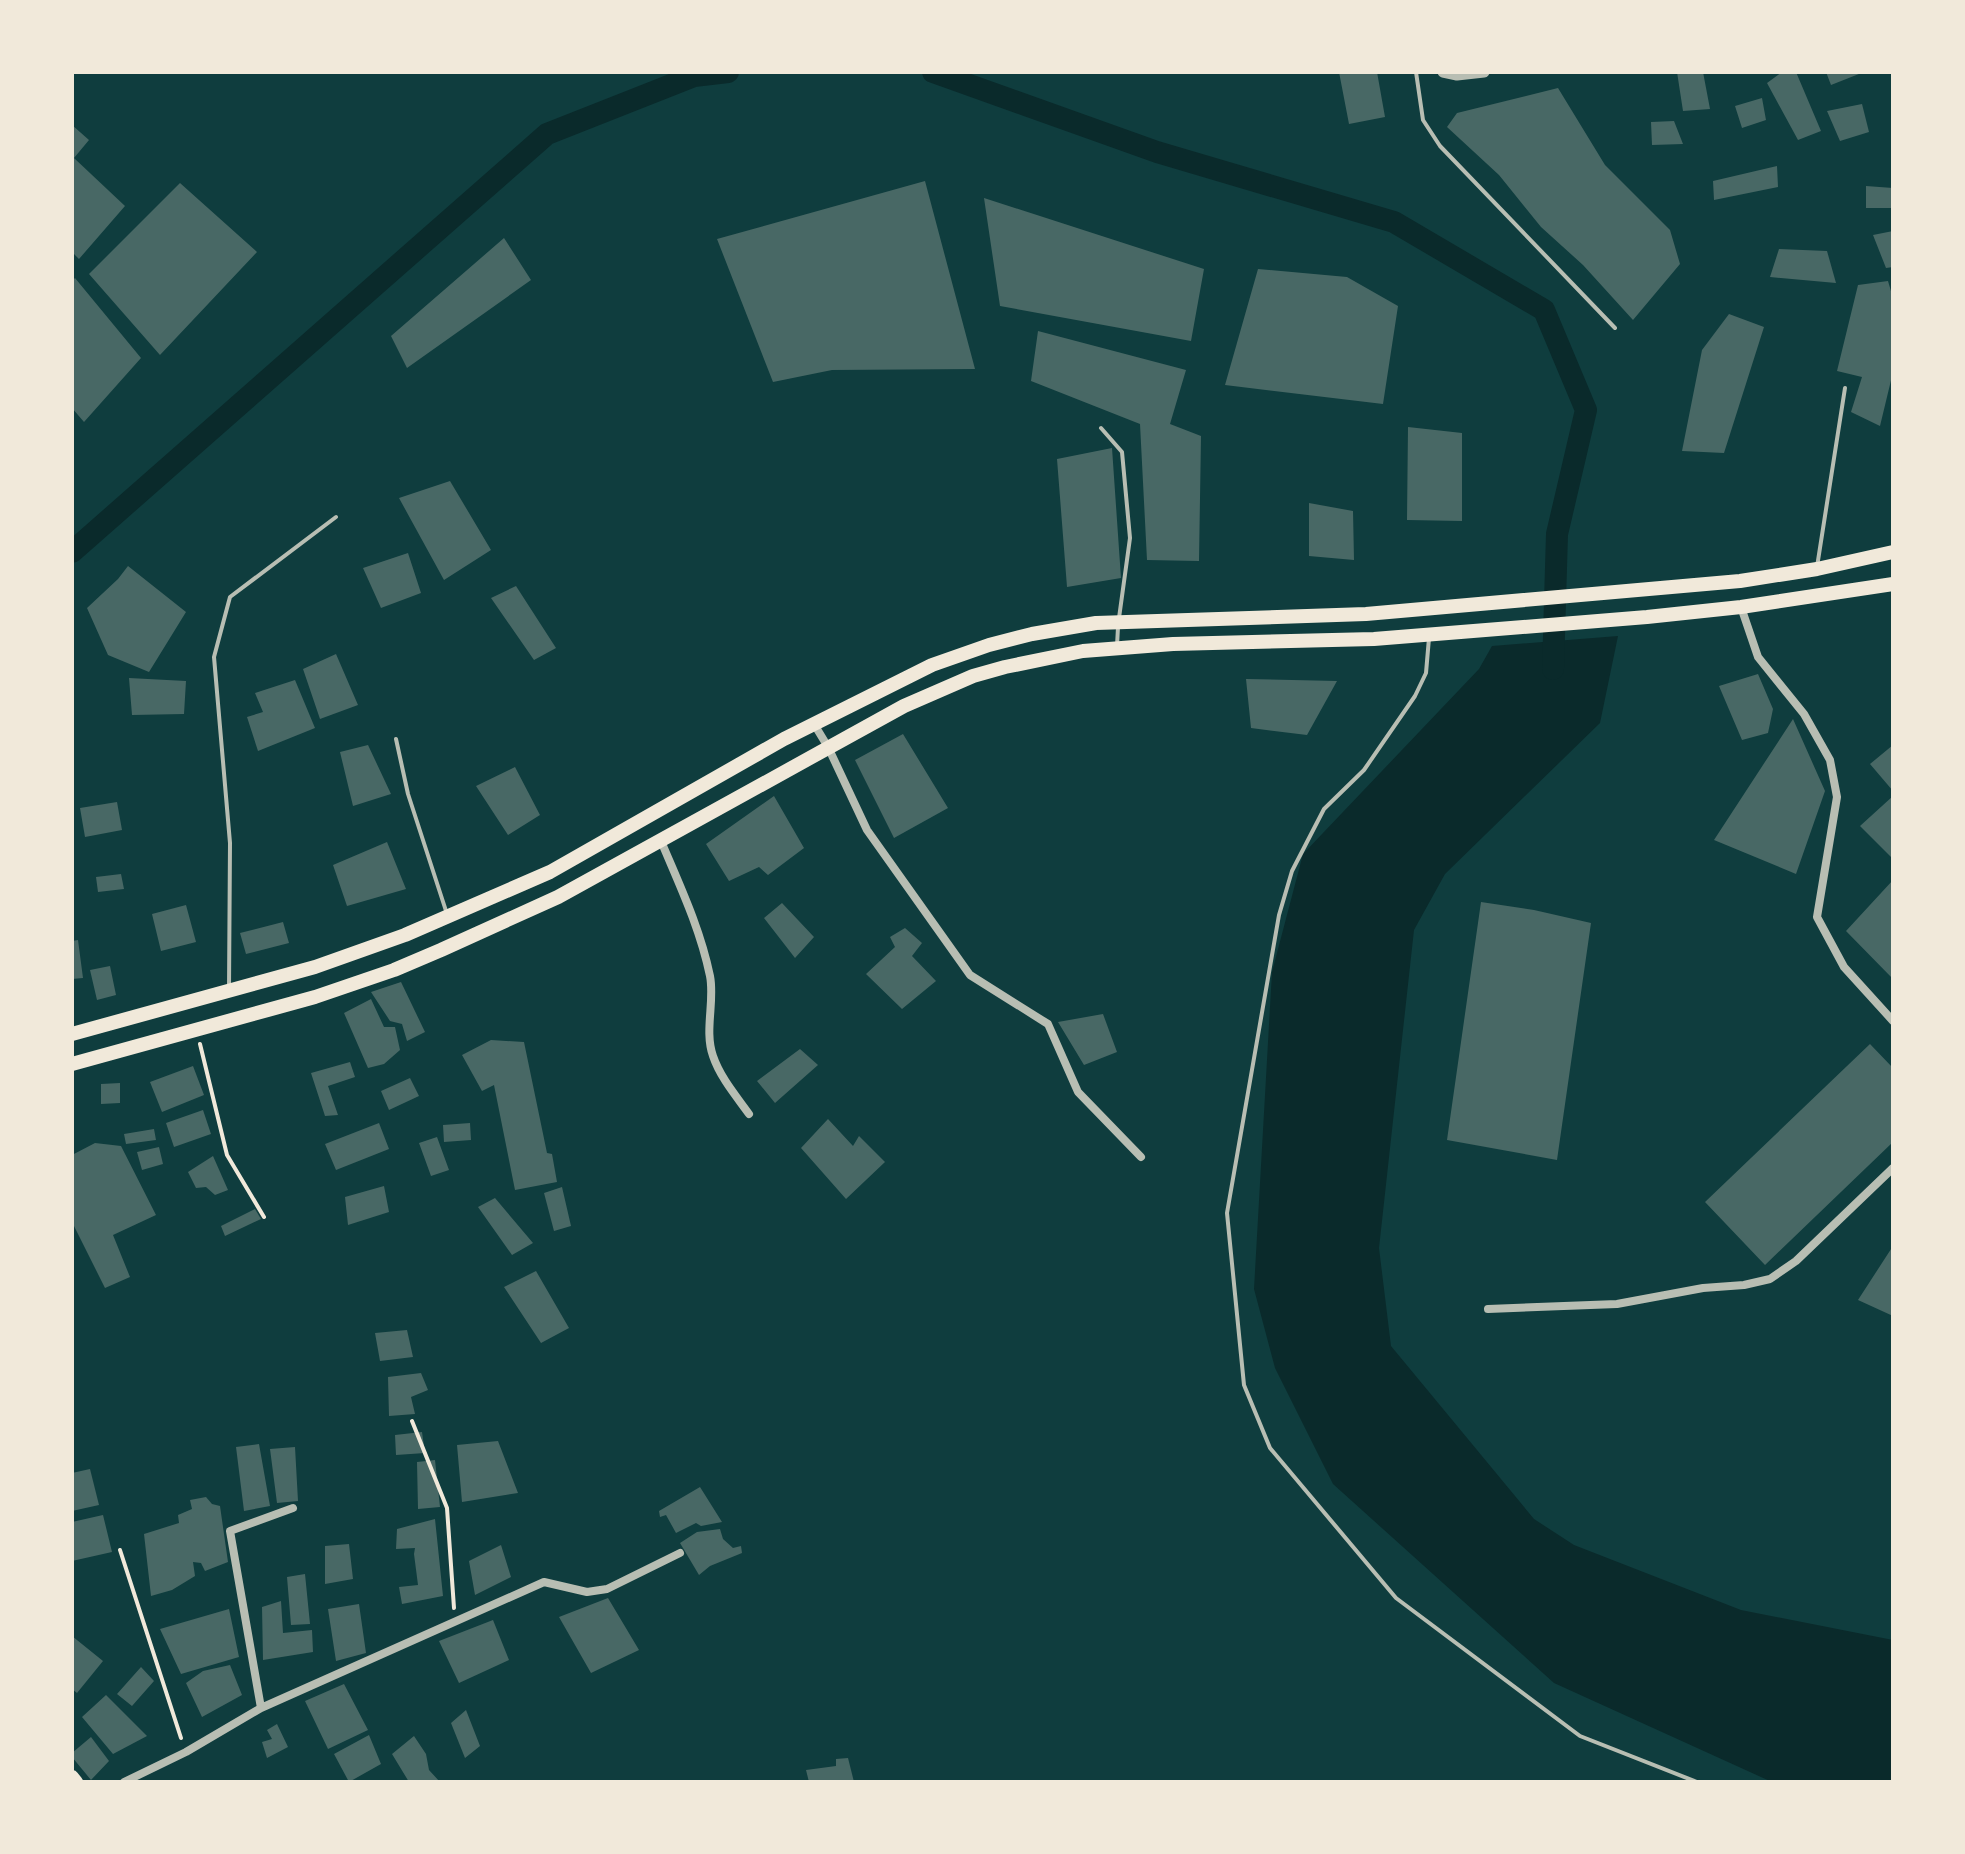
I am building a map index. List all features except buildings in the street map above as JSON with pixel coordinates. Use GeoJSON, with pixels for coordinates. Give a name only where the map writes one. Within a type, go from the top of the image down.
{"type":"FeatureCollection","features":[{"type":"Feature","properties":{"kind":"main road"},"geometry":{"type":"LineString","coordinates":[[72,1034],[229,993],[405,935],[550,872],[784,739],[932,665],[989,645],[1073,626],[1119,622],[1366,614],[1740,581],[1817,569],[1893,552]]}},
{"type":"Feature","properties":{"kind":"main road"},"geometry":{"type":"LineString","coordinates":[[72,1064],[315,997],[394,970],[558,897],[904,706],[973,676],[1083,651],[1173,644],[1374,639],[1647,617],[1741,607],[1893,584]]}},
{"type":"Feature","properties":{"kind":"main road"},"geometry":{"type":"LineString","coordinates":[[72,1777],[76,1782]]}},
{"type":"Feature","properties":{"kind":"street"},"geometry":{"type":"LineString","coordinates":[[1443,72],[1457,75],[1484,72]]}},
{"type":"Feature","properties":{"kind":"street"},"geometry":{"type":"LineString","coordinates":[[1741,607],[1758,657],[1804,714],[1830,760],[1837,797],[1817,917],[1844,967],[1893,1021]]}},
{"type":"Feature","properties":{"kind":"street"},"geometry":{"type":"LineString","coordinates":[[814,724],[867,830],[970,975],[1048,1024],[1078,1092],[1141,1157]]}},
{"type":"Feature","properties":{"kind":"street"},"geometry":{"type":"LineString","coordinates":[[661,841],[692,909],[711,979],[712,1056],[749,1114]]}},
{"type":"Feature","properties":{"kind":"street"},"geometry":{"type":"LineString","coordinates":[[1488,1309],[1617,1304],[1770,1279],[1796,1261],[1893,1168]]}},
{"type":"Feature","properties":{"kind":"street"},"geometry":{"type":"LineString","coordinates":[[261,1708],[230,1531],[293,1508]]}},
{"type":"Feature","properties":{"kind":"street"},"geometry":{"type":"LineString","coordinates":[[124,1782],[186,1752],[261,1708],[544,1582],[587,1592],[607,1589],[680,1553]]}},
{"type":"Feature","properties":{"kind":"lane"},"geometry":{"type":"LineString","coordinates":[[1416,72],[1423,120],[1440,146],[1615,328]]}},
{"type":"Feature","properties":{"kind":"lane"},"geometry":{"type":"LineString","coordinates":[[1817,569],[1845,388]]}},
{"type":"Feature","properties":{"kind":"lane"},"geometry":{"type":"LineString","coordinates":[[1101,428],[1122,452],[1130,538],[1117,648]]}},
{"type":"Feature","properties":{"kind":"lane"},"geometry":{"type":"LineString","coordinates":[[229,993],[230,843],[214,657],[230,597],[336,517]]}},
{"type":"Feature","properties":{"kind":"lane"},"geometry":{"type":"LineString","coordinates":[[1429,634],[1426,673],[1415,696],[1364,770],[1324,809],[1292,871],[1279,915],[1227,1213],[1244,1385],[1270,1448],[1396,1598],[1580,1736],[1697,1782]]}},
{"type":"Feature","properties":{"kind":"lane"},"geometry":{"type":"LineString","coordinates":[[396,739],[408,794],[447,916]]}},
{"type":"Feature","properties":{"kind":"path"},"geometry":{"type":"LineString","coordinates":[[198,1030],[205,1071],[227,1155],[264,1217]]}},
{"type":"Feature","properties":{"kind":"path"},"geometry":{"type":"LineString","coordinates":[[412,1421],[447,1508],[455,1621]]}},
{"type":"Feature","properties":{"kind":"path"},"geometry":{"type":"LineString","coordinates":[[120,1550],[186,1752]]}},
{"type":"Feature","properties":{"kind":"water"},"geometry":{"type":"Polygon","coordinates":[[[1618,636],[1600,723],[1445,874],[1414,930],[1379,1248],[1391,1346],[1534,1519],[1574,1545],[1741,1610],[1893,1640],[1893,1782],[1772,1782],[1554,1683],[1333,1484],[1275,1368],[1254,1289],[1272,972],[1303,854],[1479,669],[1492,646],[1618,636]]]}},
{"type":"Feature","properties":{"kind":"waterway"},"geometry":{"type":"LineString","coordinates":[[72,552],[547,134],[694,76],[728,72]]}},
{"type":"Feature","properties":{"kind":"waterway"},"geometry":{"type":"LineString","coordinates":[[933,72],[1157,152],[1394,222],[1544,310],[1586,410],[1557,534],[1553,669]]}}]}
